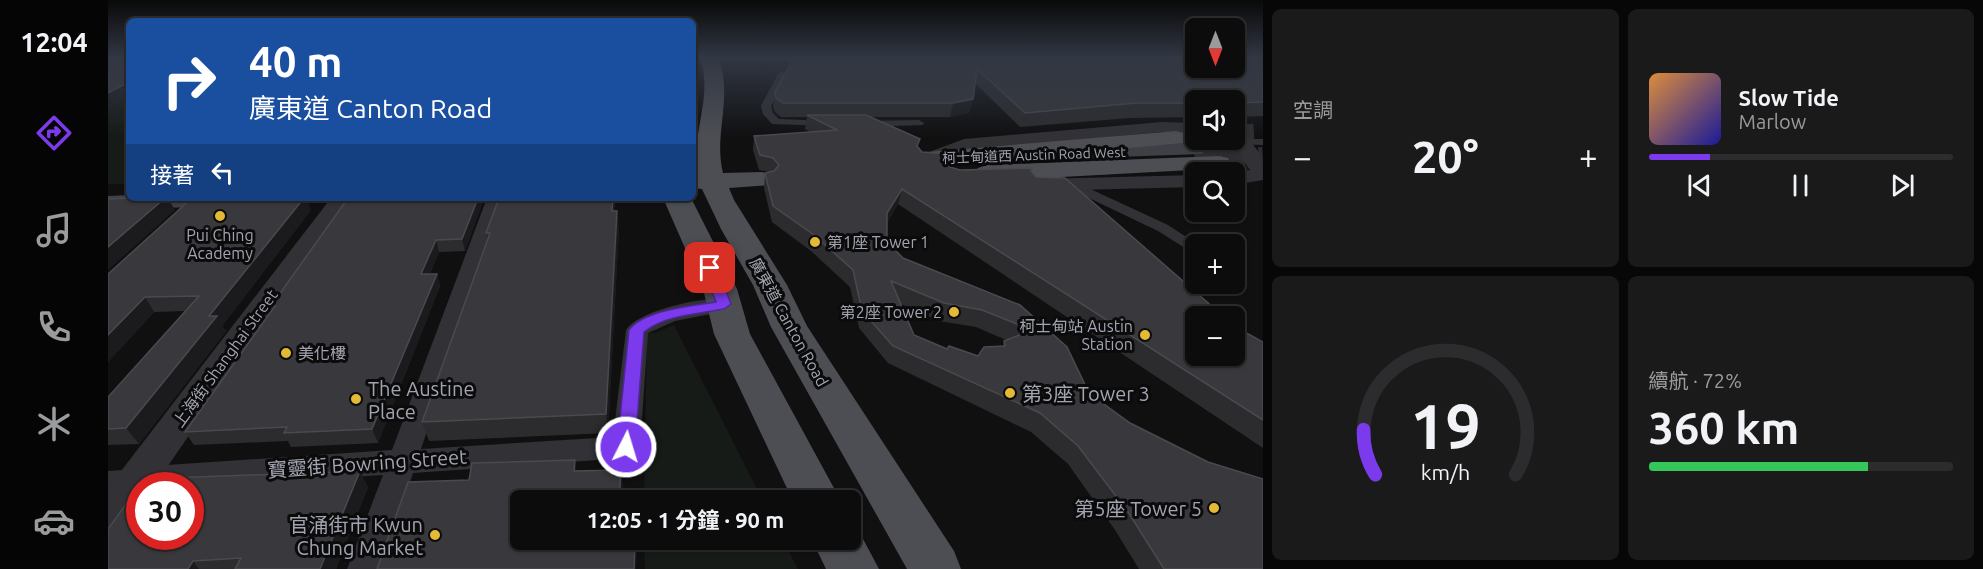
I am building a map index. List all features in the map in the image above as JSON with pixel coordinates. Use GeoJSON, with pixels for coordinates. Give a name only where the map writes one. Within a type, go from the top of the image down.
{"type":"FeatureCollection","features":[{"type":"Feature","properties":{"kind":"main road","name":"廣東道 Canton Road"},"geometry":{"type":"LineString","coordinates":[[716,84],[702,176],[726,210],[772,288],[789,327],[935,569]]}},
{"type":"Feature","properties":{"kind":"main road","name":"柯士甸道西 Austin Road West"},"geometry":{"type":"LineString","coordinates":[[928,159],[1022,153],[1086,143],[1185,138]]}},
{"type":"Feature","properties":{"kind":"main road","name":"柯士甸道西 Austin Road West"},"geometry":{"type":"LineString","coordinates":[[956,175],[1185,172]]}},
{"type":"Feature","properties":{"kind":"main road"},"geometry":{"type":"LineString","coordinates":[[702,176],[760,174]]}},
{"type":"Feature","properties":{"kind":"main road"},"geometry":{"type":"LineString","coordinates":[[108,193],[126,192]]}},
{"type":"Feature","properties":{"kind":"main road"},"geometry":{"type":"LineString","coordinates":[[108,203],[169,201]]}},
{"type":"Feature","properties":{"kind":"main road"},"geometry":{"type":"LineString","coordinates":[[678,201],[720,289],[732,334],[811,490]]}},
{"type":"Feature","properties":{"kind":"main road"},"geometry":{"type":"LineString","coordinates":[[843,550],[853,569]]}},
{"type":"Feature","properties":{"kind":"street"},"geometry":{"type":"LineString","coordinates":[[778,84],[766,106],[771,118],[776,122],[919,123]]}},
{"type":"Feature","properties":{"kind":"street","name":"柯士甸道西 Austin Road West"},"geometry":{"type":"LineString","coordinates":[[928,159],[964,145],[997,141],[1162,127],[1185,136]]}},
{"type":"Feature","properties":{"kind":"street"},"geometry":{"type":"LineString","coordinates":[[1245,141],[1263,142]]}},
{"type":"Feature","properties":{"kind":"street","name":"柯士甸道西 Austin Road West"},"geometry":{"type":"LineString","coordinates":[[1245,148],[1259,165],[1262,174],[1245,173]]}},
{"type":"Feature","properties":{"kind":"street","name":"柯士甸道西 Austin Road West"},"geometry":{"type":"LineString","coordinates":[[1039,185],[1185,181]]}},
{"type":"Feature","properties":{"kind":"street"},"geometry":{"type":"LineString","coordinates":[[1071,184],[1163,228],[1185,244]]}},
{"type":"Feature","properties":{"kind":"street"},"geometry":{"type":"LineString","coordinates":[[175,222],[198,201]]}},
{"type":"Feature","properties":{"kind":"street","name":"上海街 Shanghai Street"},"geometry":{"type":"LineString","coordinates":[[108,519],[122,480],[340,201]]}},
{"type":"Feature","properties":{"kind":"street"},"geometry":{"type":"LineString","coordinates":[[364,569],[495,201]]}},
{"type":"Feature","properties":{"kind":"street","name":"寶靈街 Bowring Street"},"geometry":{"type":"LineString","coordinates":[[122,480],[626,447],[637,330],[646,323],[663,317],[724,304]]}},
{"type":"Feature","properties":{"kind":"shaded area"},"geometry":{"type":"Polygon","coordinates":[[[126,98],[126,184],[108,184],[108,109],[126,98]]]}},
{"type":"Feature","properties":{"kind":"shaded area"},"geometry":{"type":"Polygon","coordinates":[[[1163,129],[1185,130],[1185,142],[1163,129]]]}},
{"type":"Feature","properties":{"kind":"shaded area"},"geometry":{"type":"Polygon","coordinates":[[[1199,150],[1236,150],[1239,153],[1250,169],[1245,171],[1245,162],[1220,162],[1199,150]]]}},
{"type":"Feature","properties":{"kind":"shaded area"},"geometry":{"type":"Polygon","coordinates":[[[674,325],[757,490],[644,490],[647,333],[655,333],[674,325]]]}},
{"type":"Feature","properties":{"kind":"shaded area"},"geometry":{"type":"Polygon","coordinates":[[[644,550],[788,550],[798,569],[645,569],[644,550]]]}},
{"type":"Feature","properties":{"kind":"building"},"geometry":{"type":"Polygon","coordinates":[[[108,84],[126,84],[126,85],[108,93],[108,84]]]}},
{"type":"Feature","properties":{"kind":"building"},"geometry":{"type":"Polygon","coordinates":[[[780,84],[975,84],[973,99],[953,103],[783,103],[776,98],[775,92],[780,84]]]}},
{"type":"Feature","properties":{"kind":"building"},"geometry":{"type":"Polygon","coordinates":[[[993,84],[1263,84],[1263,102],[1245,103],[1245,90],[1185,90],[1185,103],[1136,103],[1025,113],[993,84]]]}},
{"type":"Feature","properties":{"kind":"building"},"geometry":{"type":"Polygon","coordinates":[[[807,115],[866,115],[920,139],[917,146],[922,152],[949,154],[945,162],[950,167],[960,170],[1032,168],[1031,171],[1036,177],[1065,178],[1185,283],[1185,294],[1198,294],[1212,306],[1185,306],[1185,366],[1245,366],[1245,332],[1263,342],[1263,420],[902,189],[887,213],[887,242],[903,258],[1020,305],[1067,347],[1089,393],[1130,423],[1208,462],[1263,479],[1263,569],[1164,569],[1128,512],[1078,446],[1040,413],[893,346],[862,311],[853,270],[814,235],[773,206],[765,173],[774,171],[779,165],[773,158],[760,155],[754,136],[837,130],[807,115]],[[891,281],[914,335],[947,349],[949,346],[978,356],[984,347],[1005,346],[1004,341],[1032,330],[982,310],[944,303],[891,281]]]}},
{"type":"Feature","properties":{"kind":"building"},"geometry":{"type":"Polygon","coordinates":[[[126,198],[126,201],[162,201],[108,247],[108,199],[126,198]]]}},
{"type":"Feature","properties":{"kind":"building"},"geometry":{"type":"Polygon","coordinates":[[[189,201],[302,201],[209,316],[217,316],[126,428],[108,429],[108,397],[199,296],[145,297],[108,335],[108,274],[189,201]]]}},
{"type":"Feature","properties":{"kind":"building"},"geometry":{"type":"Polygon","coordinates":[[[346,201],[477,201],[462,239],[436,240],[421,274],[437,274],[372,429],[284,433],[287,427],[185,432],[275,306],[271,306],[346,201]]]}},
{"type":"Feature","properties":{"kind":"building"},"geometry":{"type":"Polygon","coordinates":[[[498,201],[613,201],[612,211],[617,211],[606,414],[422,422],[490,233],[486,233],[498,201]]]}},
{"type":"Feature","properties":{"kind":"building"},"geometry":{"type":"Polygon","coordinates":[[[575,460],[574,471],[621,470],[620,490],[510,490],[510,550],[635,550],[634,569],[377,569],[408,482],[469,480],[472,463],[575,460]]]}},
{"type":"Feature","properties":{"kind":"building"},"geometry":{"type":"Polygon","coordinates":[[[360,471],[320,569],[235,569],[241,558],[193,561],[188,569],[108,569],[108,529],[126,504],[126,550],[204,550],[204,477],[360,471]]]}},
{"type":"Feature","properties":{"kind":"tunnel"},"geometry":{"type":"LineString","coordinates":[[1245,134],[1263,133]]}},
{"type":"Feature","properties":{"kind":"tunnel"},"geometry":{"type":"LineString","coordinates":[[1185,138],[1176,138],[1185,138]]}},
{"type":"Feature","properties":{"kind":"tunnel"},"geometry":{"type":"LineString","coordinates":[[1245,147],[1263,146]]}},
{"type":"Feature","properties":{"kind":"tunnel"},"geometry":{"type":"LineString","coordinates":[[1234,162],[1263,160]]}},
{"type":"Feature","properties":{"kind":"place","name":"Pui Ching Academy"},"geometry":{"type":"Point","coordinates":[220,216]}},
{"type":"Feature","properties":{"kind":"place","name":"第1座 Tower 1"},"geometry":{"type":"Point","coordinates":[815,242]}},
{"type":"Feature","properties":{"kind":"place","name":"第2座 Tower 2"},"geometry":{"type":"Point","coordinates":[954,312]}},
{"type":"Feature","properties":{"kind":"place","name":"柯士甸站 Austin Station"},"geometry":{"type":"Point","coordinates":[1145,335]}},
{"type":"Feature","properties":{"kind":"place","name":"美化樓"},"geometry":{"type":"Point","coordinates":[286,353]}},
{"type":"Feature","properties":{"kind":"place","name":"第3座 Tower 3"},"geometry":{"type":"Point","coordinates":[1010,393]}},
{"type":"Feature","properties":{"kind":"place","name":"The Austine Place"},"geometry":{"type":"Point","coordinates":[356,399]}},
{"type":"Feature","properties":{"kind":"place","name":"第5座 Tower 5"},"geometry":{"type":"Point","coordinates":[1214,508]}},
{"type":"Feature","properties":{"kind":"place","name":"官涌街市 Kwun Chung Market"},"geometry":{"type":"Point","coordinates":[435,535]}},
{"type":"Feature","properties":{"kind":"route"},"geometry":{"type":"LineString","coordinates":[[626,447],[637,330],[646,323],[663,317],[724,304],[710,268]]}}]}
